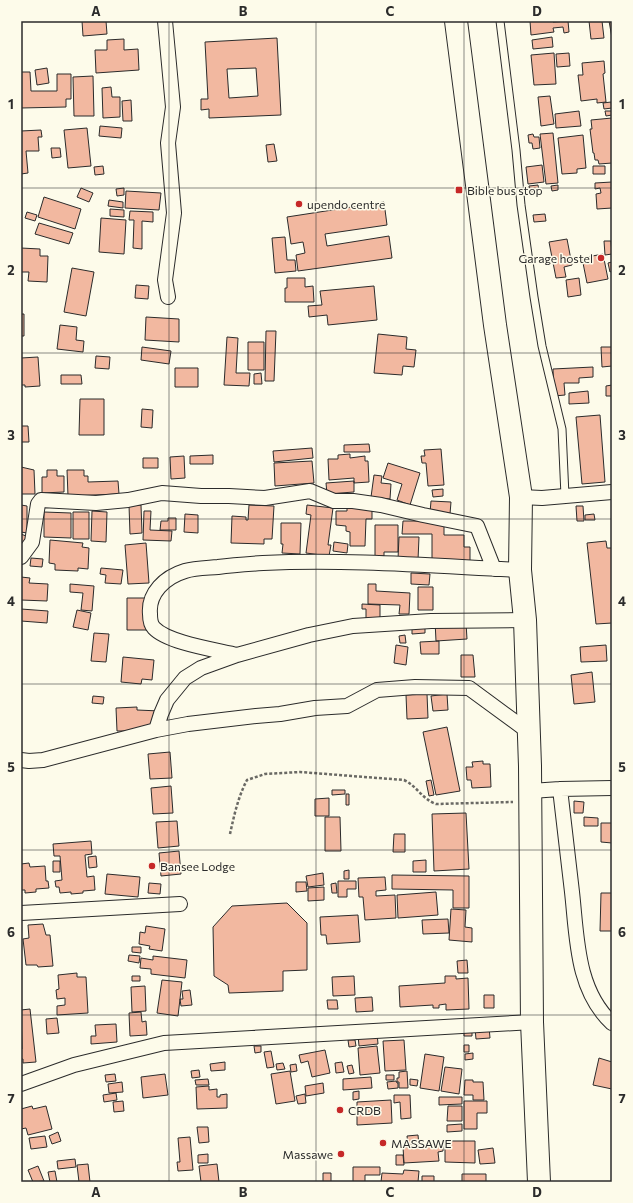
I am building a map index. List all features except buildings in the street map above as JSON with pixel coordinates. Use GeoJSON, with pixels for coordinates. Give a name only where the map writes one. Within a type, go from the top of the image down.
{"type":"FeatureCollection","features":[{"type":"Feature","properties":{"kind":"highway"},"geometry":{"type":"LineString","coordinates":[[456,21],[495,325],[522,497],[520,570],[525,620],[531,796],[532,1022],[539,1182]]}},
{"type":"Feature","properties":{"kind":"street"},"geometry":{"type":"LineString","coordinates":[[165,21],[173,107],[168,143],[174,213],[165,280],[168,297]]}},
{"type":"Feature","properties":{"kind":"street"},"geometry":{"type":"LineString","coordinates":[[21,557],[32,542],[38,504],[41,500],[96,503],[128,500],[146,495],[162,493],[266,498],[310,491],[334,501],[353,501],[381,505],[477,526],[494,569]]}},
{"type":"Feature","properties":{"kind":"street"},"geometry":{"type":"LineString","coordinates":[[522,497],[542,498],[612,492]]}},
{"type":"Feature","properties":{"kind":"street"},"geometry":{"type":"LineString","coordinates":[[237,655],[176,640],[155,629],[151,624],[150,601],[157,589],[172,576],[198,568],[305,561],[520,570]]}},
{"type":"Feature","properties":{"kind":"street"},"geometry":{"type":"LineString","coordinates":[[156,730],[167,700],[185,678],[201,668],[237,655],[309,635],[353,626],[431,621],[525,620]]}},
{"type":"Feature","properties":{"kind":"street"},"geometry":{"type":"LineString","coordinates":[[21,760],[43,760],[156,730],[201,722],[280,714],[315,708],[347,706],[377,690],[415,687],[469,688],[529,732]]}},
{"type":"Feature","properties":{"kind":"street"},"geometry":{"type":"LineString","coordinates":[[531,796],[560,789],[612,788]]}},
{"type":"Feature","properties":{"kind":"street"},"geometry":{"type":"LineString","coordinates":[[560,789],[582,970],[594,1001],[612,1023]]}},
{"type":"Feature","properties":{"kind":"street"},"geometry":{"type":"LineString","coordinates":[[21,913],[180,904]]}},
{"type":"Feature","properties":{"kind":"street"},"geometry":{"type":"LineString","coordinates":[[21,1084],[74,1065],[164,1043],[532,1022]]}},
{"type":"Feature","properties":{"kind":"lane"},"geometry":{"type":"LineString","coordinates":[[500,21],[516,150],[521,205],[535,304],[542,346],[562,429],[565,496]]}},
{"type":"Feature","properties":{"kind":"path"},"geometry":{"type":"LineString","coordinates":[[230,834],[242,789],[247,780],[265,774],[300,772],[404,780],[409,782],[425,799],[436,804],[531,796]]}},
{"type":"Feature","properties":{"kind":"place","name":"Bible bus stop"},"geometry":{"type":"Point","coordinates":[459,190]}},
{"type":"Feature","properties":{"kind":"place","name":"upendo centre"},"geometry":{"type":"Point","coordinates":[299,204]}},
{"type":"Feature","properties":{"kind":"place","name":"Garage hostel"},"geometry":{"type":"Point","coordinates":[601,258]}},
{"type":"Feature","properties":{"kind":"place","name":"Bansee Lodge"},"geometry":{"type":"Point","coordinates":[152,866]}},
{"type":"Feature","properties":{"kind":"place","name":"CRDB"},"geometry":{"type":"Point","coordinates":[340,1110]}},
{"type":"Feature","properties":{"kind":"place","name":"MASSAWE"},"geometry":{"type":"Point","coordinates":[383,1143]}},
{"type":"Feature","properties":{"kind":"place","name":"Massawe"},"geometry":{"type":"Point","coordinates":[341,1154]}}]}
